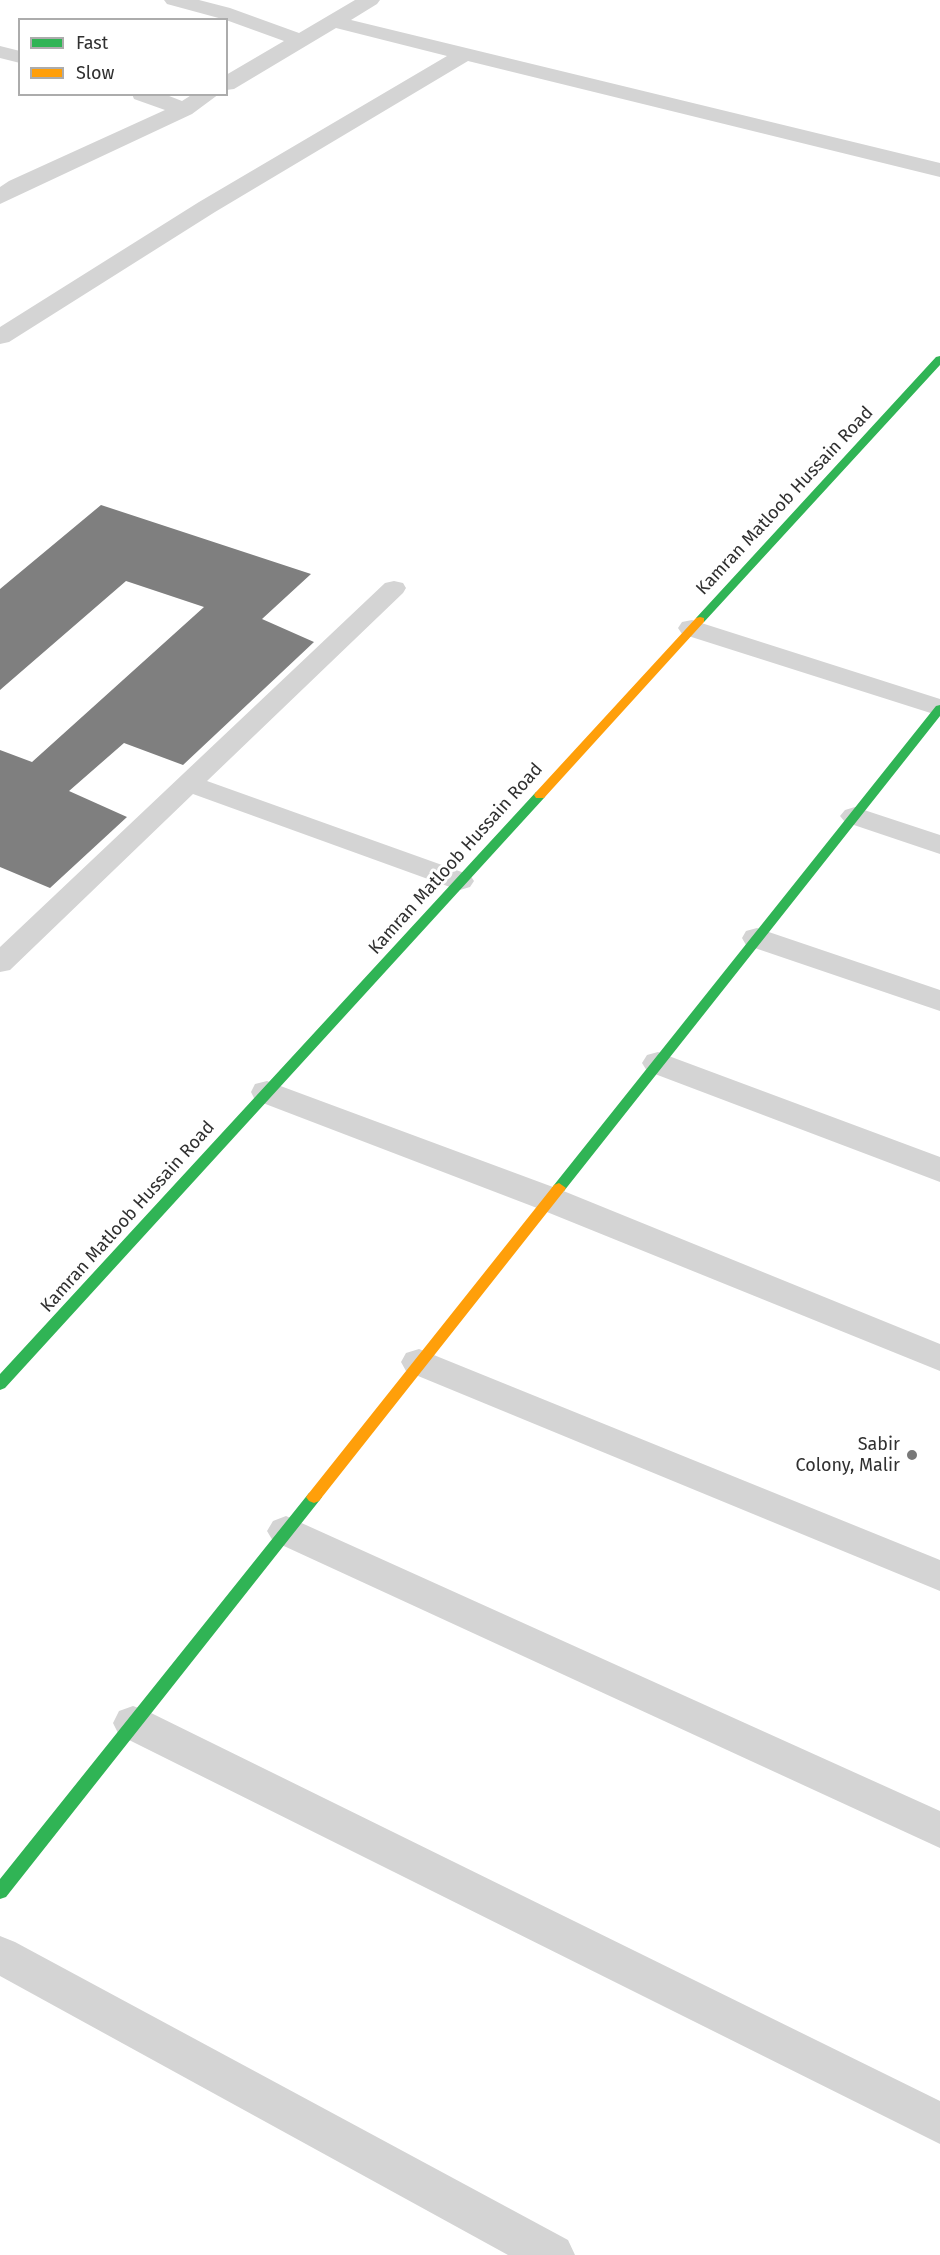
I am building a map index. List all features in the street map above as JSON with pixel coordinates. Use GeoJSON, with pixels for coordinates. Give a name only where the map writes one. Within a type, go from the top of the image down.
{"type":"FeatureCollection","features":[{"type":"Feature","properties":{"kind":"street"},"geometry":{"type":"LineString","coordinates":[[174,0],[223,12],[302,41]]}},
{"type":"Feature","properties":{"kind":"street"},"geometry":{"type":"LineString","coordinates":[[228,83],[370,0]]}},
{"type":"Feature","properties":{"kind":"street"},"geometry":{"type":"LineString","coordinates":[[335,22],[940,170]]}},
{"type":"Feature","properties":{"kind":"street"},"geometry":{"type":"LineString","coordinates":[[0,52],[18,56]]}},
{"type":"Feature","properties":{"kind":"street"},"geometry":{"type":"LineString","coordinates":[[0,337],[207,207],[465,54]]}},
{"type":"Feature","properties":{"kind":"street"},"geometry":{"type":"LineString","coordinates":[[148,96],[184,109]]}},
{"type":"Feature","properties":{"kind":"street"},"geometry":{"type":"LineString","coordinates":[[6,187],[184,109],[206,96]]}},
{"type":"Feature","properties":{"kind":"street","name":"Kamran Matloob Hussain Road"},"geometry":{"type":"LineString","coordinates":[[0,1384],[940,359]]}},
{"type":"Feature","properties":{"kind":"street"},"geometry":{"type":"LineString","coordinates":[[0,1892],[940,708],[692,628]]}},
{"type":"Feature","properties":{"kind":"street"},"geometry":{"type":"LineString","coordinates":[[855,816],[940,845]]}},
{"type":"Feature","properties":{"kind":"street"},"geometry":{"type":"LineString","coordinates":[[758,938],[940,1001]]}},
{"type":"Feature","properties":{"kind":"street"},"geometry":{"type":"LineString","coordinates":[[657,1063],[940,1170]]}},
{"type":"Feature","properties":{"kind":"street"},"geometry":{"type":"LineString","coordinates":[[267,1092],[549,1199],[940,1358]]}},
{"type":"Feature","properties":{"kind":"street"},"geometry":{"type":"LineString","coordinates":[[420,1362],[940,1576]]}},
{"type":"Feature","properties":{"kind":"street"},"geometry":{"type":"LineString","coordinates":[[286,1531],[940,1830]]}},
{"type":"Feature","properties":{"kind":"street"},"geometry":{"type":"LineString","coordinates":[[133,1723],[940,2123]]}},
{"type":"Feature","properties":{"kind":"street"},"geometry":{"type":"LineString","coordinates":[[0,1955],[552,2255]]}},
{"type":"Feature","properties":{"kind":"lane"},"geometry":{"type":"LineString","coordinates":[[0,963],[394,588]]}},
{"type":"Feature","properties":{"kind":"lane"},"geometry":{"type":"LineString","coordinates":[[187,783],[460,881]]}},
{"type":"Feature","properties":{"kind":"building"},"geometry":{"type":"Polygon","coordinates":[[[101,505],[311,574],[262,619],[314,642],[183,765],[124,743],[69,791],[127,817],[50,888],[0,867],[0,750],[32,762],[204,607],[126,581],[0,690],[0,589],[101,505]]]}},
{"type":"Feature","properties":{"kind":"traffic: fast"},"geometry":{"type":"LineString","coordinates":[[700,620],[940,359]]}},
{"type":"Feature","properties":{"kind":"traffic: fast"},"geometry":{"type":"LineString","coordinates":[[559,1188],[940,708]]}},
{"type":"Feature","properties":{"kind":"traffic: fast"},"geometry":{"type":"LineString","coordinates":[[0,1384],[540,795]]}},
{"type":"Feature","properties":{"kind":"traffic: fast"},"geometry":{"type":"LineString","coordinates":[[0,1892],[314,1497]]}},
{"type":"Feature","properties":{"kind":"traffic: slow"},"geometry":{"type":"LineString","coordinates":[[540,795],[700,620]]}},
{"type":"Feature","properties":{"kind":"traffic: slow"},"geometry":{"type":"LineString","coordinates":[[314,1497],[559,1188]]}},
{"type":"Feature","properties":{"kind":"place","name":"Sabir Colony, Malir"},"geometry":{"type":"Point","coordinates":[912,1455]}}]}
